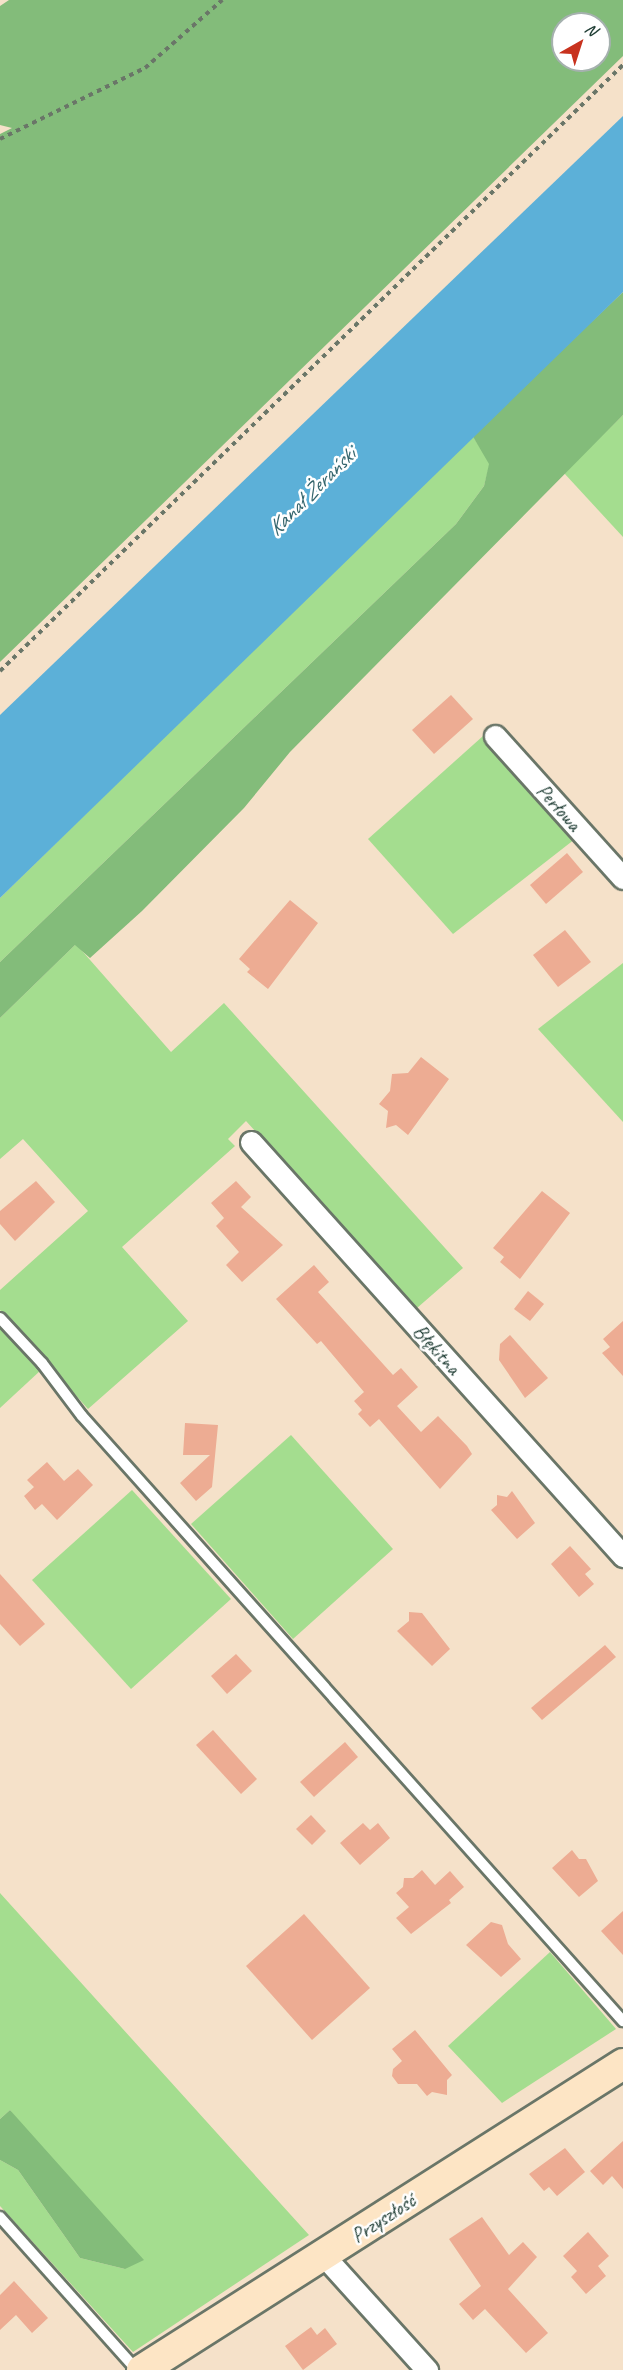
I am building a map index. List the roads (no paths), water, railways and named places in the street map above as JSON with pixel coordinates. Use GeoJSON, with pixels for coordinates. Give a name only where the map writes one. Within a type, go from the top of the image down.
{"type":"FeatureCollection","features":[{"type":"Feature","properties":{"kind":"street","name":"Perłowa"},"geometry":{"type":"LineString","coordinates":[[495,736],[623,878]]}},
{"type":"Feature","properties":{"kind":"street","name":"Błękitna"},"geometry":{"type":"LineString","coordinates":[[251,1142],[623,1556]]}},
{"type":"Feature","properties":{"kind":"street","name":"Przyszłość"},"geometry":{"type":"LineString","coordinates":[[142,2370],[623,2064]]}},
{"type":"Feature","properties":{"kind":"street"},"geometry":{"type":"LineString","coordinates":[[324,2256],[427,2370]]}},
{"type":"Feature","properties":{"kind":"lane"},"geometry":{"type":"LineString","coordinates":[[0,1318],[42,1363],[82,1416],[623,2021]]}},
{"type":"Feature","properties":{"kind":"lane"},"geometry":{"type":"LineString","coordinates":[[0,2217],[137,2370]]}},
{"type":"Feature","properties":{"kind":"water","name":"Kanał Żerański"},"geometry":{"type":"Polygon","coordinates":[[[623,116],[623,292],[0,898],[0,715],[623,116]]]}}]}
